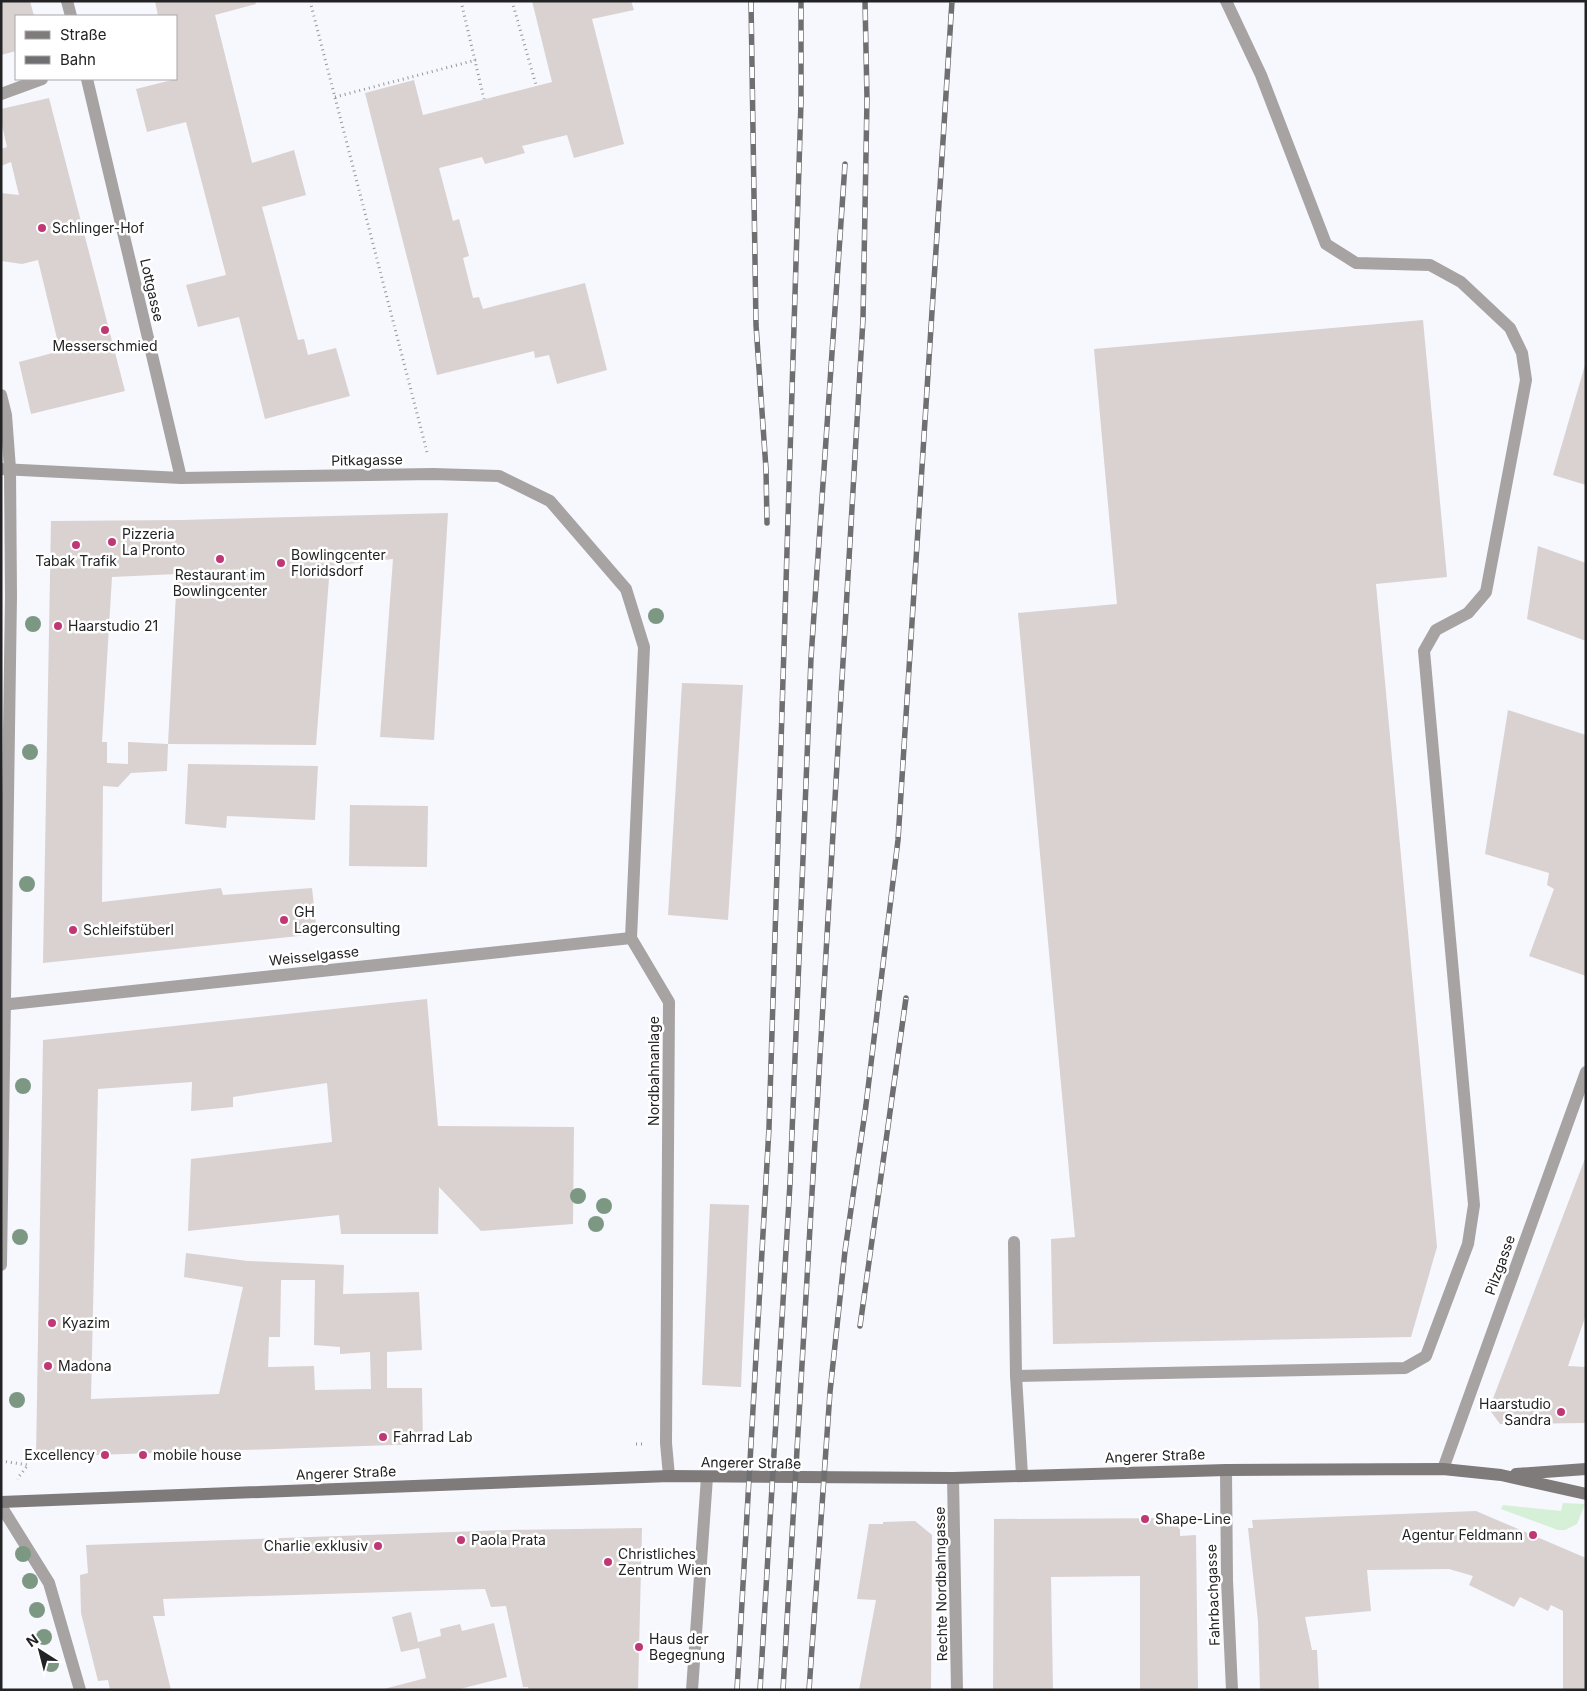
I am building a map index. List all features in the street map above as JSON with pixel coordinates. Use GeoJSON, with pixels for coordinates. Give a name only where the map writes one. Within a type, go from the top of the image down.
{"type":"FeatureCollection","features":[{"type":"Feature","properties":{"kind":"main road","name":"Angerer Straße"},"geometry":{"type":"LineString","coordinates":[[1,1502],[668,1476],[953,1478],[1226,1470],[1443,1469],[1501,1475],[1586,1494]]}},
{"type":"Feature","properties":{"kind":"main road","name":"Angerer Straße"},"geometry":{"type":"LineString","coordinates":[[1501,1475],[1586,1469]]}},
{"type":"Feature","properties":{"kind":"street"},"geometry":{"type":"LineString","coordinates":[[67,1],[71,15]]}},
{"type":"Feature","properties":{"kind":"street"},"geometry":{"type":"LineString","coordinates":[[1016,1376],[1405,1368],[1426,1356],[1468,1244],[1474,1205],[1424,651],[1436,630],[1468,613],[1486,592],[1526,380],[1522,352],[1510,328],[1461,282],[1430,265],[1356,263],[1326,244],[1261,75],[1226,1]]}},
{"type":"Feature","properties":{"kind":"street"},"geometry":{"type":"LineString","coordinates":[[1,94],[39,80]]}},
{"type":"Feature","properties":{"kind":"street","name":"Lottgasse"},"geometry":{"type":"LineString","coordinates":[[87,80],[181,478]]}},
{"type":"Feature","properties":{"kind":"street"},"geometry":{"type":"LineString","coordinates":[[1,395],[6,415],[11,596],[3,1005],[1,1265]]}},
{"type":"Feature","properties":{"kind":"street","name":"Pitkagasse"},"geometry":{"type":"LineString","coordinates":[[6,469],[181,478],[433,474],[499,476],[550,500],[626,589],[644,647],[631,938]]}},
{"type":"Feature","properties":{"kind":"street","name":"Weisselgasse"},"geometry":{"type":"LineString","coordinates":[[3,1005],[631,938]]}},
{"type":"Feature","properties":{"kind":"street","name":"Nordbahnanlage"},"geometry":{"type":"LineString","coordinates":[[631,938],[669,1002],[666,1443],[668,1476]]}},
{"type":"Feature","properties":{"kind":"street","name":"Pilzgasse"},"geometry":{"type":"LineString","coordinates":[[1443,1469],[1586,1072]]}},
{"type":"Feature","properties":{"kind":"street"},"geometry":{"type":"LineString","coordinates":[[1014,1242],[1016,1376],[1022,1475]]}},
{"type":"Feature","properties":{"kind":"street","name":"Fahrbachgasse"},"geometry":{"type":"LineString","coordinates":[[1226,1470],[1227,1580],[1232,1690]]}},
{"type":"Feature","properties":{"kind":"street"},"geometry":{"type":"LineString","coordinates":[[692,1690],[707,1477]]}},
{"type":"Feature","properties":{"kind":"street","name":"Rechte Nordbahngasse"},"geometry":{"type":"LineString","coordinates":[[953,1478],[956,1537],[957,1690]]}},
{"type":"Feature","properties":{"kind":"street"},"geometry":{"type":"LineString","coordinates":[[1,1506],[49,1583],[80,1690]]}},
{"type":"Feature","properties":{"kind":"path"},"geometry":{"type":"LineString","coordinates":[[310,1],[433,474]]}},
{"type":"Feature","properties":{"kind":"path"},"geometry":{"type":"LineString","coordinates":[[461,1],[484,99]]}},
{"type":"Feature","properties":{"kind":"path"},"geometry":{"type":"LineString","coordinates":[[512,1],[536,85]]}},
{"type":"Feature","properties":{"kind":"path"},"geometry":{"type":"LineString","coordinates":[[335,97],[476,60]]}},
{"type":"Feature","properties":{"kind":"path"},"geometry":{"type":"LineString","coordinates":[[1,1461],[28,1465]]}},
{"type":"Feature","properties":{"kind":"green space"},"geometry":{"type":"Polygon","coordinates":[[[1563,1503],[1585,1504],[1577,1524],[1565,1530],[1558,1530],[1501,1509],[1503,1505],[1561,1511],[1563,1503]]]}},
{"type":"Feature","properties":{"kind":"building"},"geometry":{"type":"Polygon","coordinates":[[[1,1],[30,1],[34,15],[15,15],[15,51],[1,55],[1,1]]]}},
{"type":"Feature","properties":{"kind":"building"},"geometry":{"type":"Polygon","coordinates":[[[155,1],[255,1],[256,4],[215,15],[252,163],[294,150],[306,195],[262,207],[298,340],[304,339],[308,355],[336,348],[350,396],[265,419],[239,317],[198,327],[186,285],[226,275],[186,122],[147,132],[136,89],[178,80],[178,15],[158,15],[155,1]]]}},
{"type":"Feature","properties":{"kind":"building"},"geometry":{"type":"Polygon","coordinates":[[[532,1],[631,1],[634,10],[592,19],[624,144],[574,158],[567,135],[522,146],[525,153],[485,164],[482,157],[439,168],[453,221],[459,219],[469,256],[463,258],[473,298],[479,297],[483,309],[585,283],[607,370],[557,384],[549,355],[535,358],[534,351],[437,375],[365,93],[414,80],[423,115],[552,82],[532,1]]]}},
{"type":"Feature","properties":{"kind":"building","name":"Schlinger-Hof"},"geometry":{"type":"Polygon","coordinates":[[[49,98],[125,391],[31,414],[19,362],[60,351],[38,260],[22,264],[1,261],[1,193],[19,195],[11,162],[1,166],[1,149],[7,147],[1,121],[1,109],[49,98]]]}},
{"type":"Feature","properties":{"kind":"building"},"geometry":{"type":"Polygon","coordinates":[[[1423,320],[1447,577],[1376,584],[1437,1247],[1411,1337],[1053,1344],[1051,1239],[1075,1237],[1018,613],[1117,604],[1094,349],[1423,320]]]}},
{"type":"Feature","properties":{"kind":"building"},"geometry":{"type":"Polygon","coordinates":[[[1586,365],[1586,485],[1553,475],[1586,365]]]}},
{"type":"Feature","properties":{"kind":"building"},"geometry":{"type":"Polygon","coordinates":[[[448,513],[434,740],[380,737],[393,559],[330,566],[316,745],[168,744],[167,771],[131,773],[118,787],[103,786],[102,902],[221,888],[223,895],[312,888],[317,934],[43,963],[51,521],[181,520],[448,513]],[[177,574],[112,577],[102,742],[107,742],[107,763],[128,764],[128,742],[168,744],[177,574]]]}},
{"type":"Feature","properties":{"kind":"building"},"geometry":{"type":"Polygon","coordinates":[[[1538,546],[1586,563],[1586,641],[1527,619],[1538,546]]]}},
{"type":"Feature","properties":{"kind":"building"},"geometry":{"type":"Polygon","coordinates":[[[682,683],[743,685],[728,920],[668,915],[682,683]]]}},
{"type":"Feature","properties":{"kind":"building"},"geometry":{"type":"Polygon","coordinates":[[[1508,710],[1586,735],[1586,976],[1529,956],[1554,889],[1547,885],[1549,873],[1485,854],[1508,710]]]}},
{"type":"Feature","properties":{"kind":"building"},"geometry":{"type":"Polygon","coordinates":[[[188,764],[318,766],[315,820],[227,816],[226,828],[185,824],[188,764]]]}},
{"type":"Feature","properties":{"kind":"building"},"geometry":{"type":"Polygon","coordinates":[[[350,805],[428,806],[427,867],[349,866],[350,805]]]}},
{"type":"Feature","properties":{"kind":"building"},"geometry":{"type":"Polygon","coordinates":[[[427,999],[438,1126],[574,1127],[573,1224],[481,1231],[439,1187],[438,1234],[341,1234],[339,1215],[188,1231],[191,1159],[332,1142],[327,1083],[233,1097],[233,1107],[191,1111],[192,1082],[98,1089],[91,1399],[219,1394],[243,1287],[184,1277],[186,1253],[248,1261],[344,1265],[343,1294],[419,1292],[422,1350],[387,1352],[387,1388],[422,1388],[423,1444],[36,1457],[43,1040],[427,999]],[[281,1280],[280,1337],[269,1337],[268,1367],[314,1366],[315,1390],[371,1389],[370,1352],[340,1354],[340,1347],[314,1345],[315,1280],[281,1280]]]}},
{"type":"Feature","properties":{"kind":"building"},"geometry":{"type":"Polygon","coordinates":[[[1586,1156],[1586,1315],[1568,1366],[1586,1367],[1586,1423],[1500,1424],[1489,1409],[1586,1156]]]}},
{"type":"Feature","properties":{"kind":"building"},"geometry":{"type":"Polygon","coordinates":[[[710,1204],[749,1205],[741,1387],[702,1385],[710,1204]]]}},
{"type":"Feature","properties":{"kind":"building"},"geometry":{"type":"Polygon","coordinates":[[[1476,1511],[1586,1558],[1586,1690],[1563,1690],[1563,1611],[1551,1605],[1548,1611],[1520,1597],[1514,1607],[1469,1585],[1473,1576],[1449,1569],[1367,1570],[1371,1611],[1305,1617],[1312,1650],[1317,1650],[1319,1690],[1260,1690],[1258,1621],[1248,1528],[1253,1528],[1252,1520],[1476,1511]]]}},
{"type":"Feature","properties":{"kind":"building"},"geometry":{"type":"Polygon","coordinates":[[[1180,1518],[1180,1536],[1196,1535],[1198,1690],[1140,1690],[1140,1576],[1051,1577],[1053,1690],[993,1690],[994,1519],[1180,1518]]]}},
{"type":"Feature","properties":{"kind":"building"},"geometry":{"type":"Polygon","coordinates":[[[915,1521],[932,1535],[931,1690],[859,1690],[876,1600],[857,1599],[869,1524],[915,1521]]]}},
{"type":"Feature","properties":{"kind":"building"},"geometry":{"type":"Polygon","coordinates":[[[642,1528],[638,1690],[529,1690],[528,1687],[523,1687],[506,1606],[491,1607],[485,1589],[163,1599],[165,1616],[153,1616],[171,1690],[110,1690],[108,1680],[98,1681],[81,1613],[80,1575],[88,1573],[86,1545],[508,1530],[642,1528]]]}},
{"type":"Feature","properties":{"kind":"building"},"geometry":{"type":"Polygon","coordinates":[[[411,1612],[418,1642],[441,1636],[440,1629],[460,1624],[462,1631],[494,1623],[507,1677],[456,1690],[380,1690],[426,1678],[419,1648],[401,1652],[392,1617],[411,1612]]]}},
{"type":"Feature","properties":{"kind":"railway"},"geometry":{"type":"LineString","coordinates":[[751,1],[756,325],[766,469],[767,523]]}},
{"type":"Feature","properties":{"kind":"railway"},"geometry":{"type":"LineString","coordinates":[[737,1690],[769,1128],[801,102],[801,1]]}},
{"type":"Feature","properties":{"kind":"railway"},"geometry":{"type":"LineString","coordinates":[[783,1690],[863,319],[867,99],[865,1]]}},
{"type":"Feature","properties":{"kind":"railway"},"geometry":{"type":"LineString","coordinates":[[809,1690],[830,1392],[845,1251],[866,1105],[898,840],[952,1]]}},
{"type":"Feature","properties":{"kind":"railway"},"geometry":{"type":"LineString","coordinates":[[760,1690],[790,1183],[811,658],[845,164]]}},
{"type":"Feature","properties":{"kind":"railway"},"geometry":{"type":"LineString","coordinates":[[860,1326],[906,998]]}},
{"type":"Feature","properties":{"kind":"place","name":"Schlinger-Hof"},"geometry":{"type":"Point","coordinates":[42,228]}},
{"type":"Feature","properties":{"kind":"place","name":"Messerschmied"},"geometry":{"type":"Point","coordinates":[105,330]}},
{"type":"Feature","properties":{"kind":"place","name":"Pizzeria La Pronto"},"geometry":{"type":"Point","coordinates":[112,542]}},
{"type":"Feature","properties":{"kind":"place","name":"Tabak Trafik"},"geometry":{"type":"Point","coordinates":[76,545]}},
{"type":"Feature","properties":{"kind":"place","name":"Restaurant im Bowlingcenter"},"geometry":{"type":"Point","coordinates":[220,559]}},
{"type":"Feature","properties":{"kind":"place","name":"Bowlingcenter Floridsdorf"},"geometry":{"type":"Point","coordinates":[281,563]}},
{"type":"Feature","properties":{"kind":"place","name":"Haarstudio 21"},"geometry":{"type":"Point","coordinates":[58,626]}},
{"type":"Feature","properties":{"kind":"place","name":"GH Lagerconsulting"},"geometry":{"type":"Point","coordinates":[284,920]}},
{"type":"Feature","properties":{"kind":"place","name":"Schleifstüberl"},"geometry":{"type":"Point","coordinates":[73,930]}},
{"type":"Feature","properties":{"kind":"place","name":"Kyazim"},"geometry":{"type":"Point","coordinates":[52,1323]}},
{"type":"Feature","properties":{"kind":"place","name":"Madona"},"geometry":{"type":"Point","coordinates":[48,1366]}},
{"type":"Feature","properties":{"kind":"place","name":"Haarstudio Sandra"},"geometry":{"type":"Point","coordinates":[1561,1412]}},
{"type":"Feature","properties":{"kind":"place","name":"Fahrrad Lab"},"geometry":{"type":"Point","coordinates":[383,1437]}},
{"type":"Feature","properties":{"kind":"place","name":"Excellency"},"geometry":{"type":"Point","coordinates":[105,1455]}},
{"type":"Feature","properties":{"kind":"place","name":"mobile house"},"geometry":{"type":"Point","coordinates":[143,1455]}},
{"type":"Feature","properties":{"kind":"place","name":"Shape-Line"},"geometry":{"type":"Point","coordinates":[1145,1519]}},
{"type":"Feature","properties":{"kind":"place","name":"Agentur Feldmann"},"geometry":{"type":"Point","coordinates":[1533,1535]}},
{"type":"Feature","properties":{"kind":"place","name":"Paola Prata"},"geometry":{"type":"Point","coordinates":[461,1540]}},
{"type":"Feature","properties":{"kind":"place","name":"Charlie exklusiv"},"geometry":{"type":"Point","coordinates":[378,1546]}},
{"type":"Feature","properties":{"kind":"place","name":"Christliches Zentrum Wien"},"geometry":{"type":"Point","coordinates":[608,1562]}},
{"type":"Feature","properties":{"kind":"place","name":"Haus der Begegnung"},"geometry":{"type":"Point","coordinates":[639,1647]}}]}
